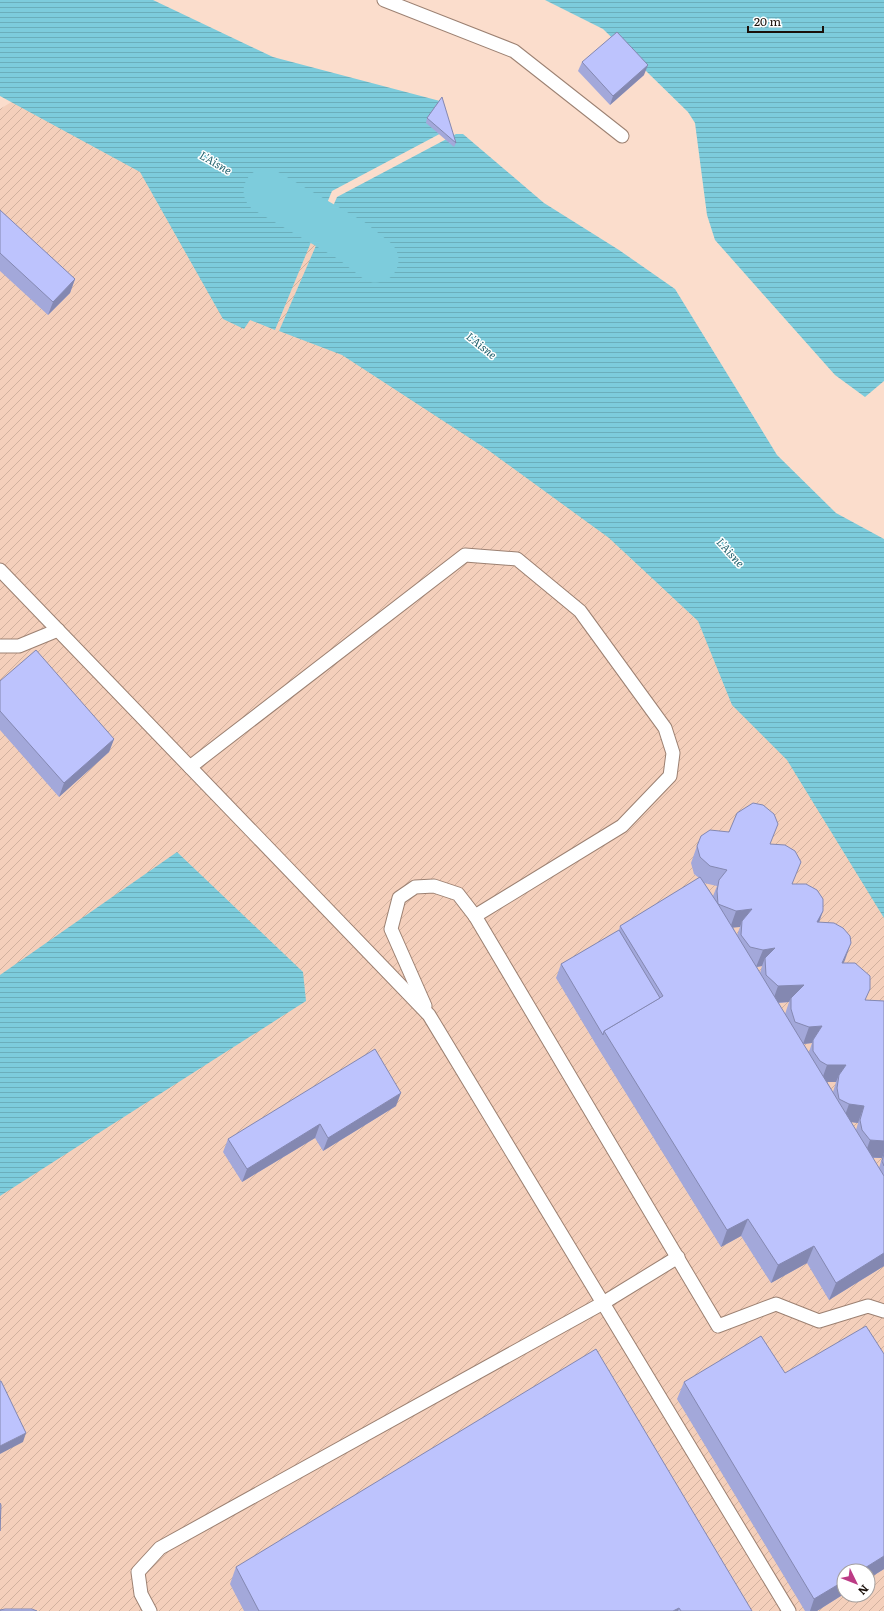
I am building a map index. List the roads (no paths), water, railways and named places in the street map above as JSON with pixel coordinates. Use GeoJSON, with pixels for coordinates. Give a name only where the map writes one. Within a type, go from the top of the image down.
{"type":"FeatureCollection","features":[{"type":"Feature","properties":{"kind":"lane"},"geometry":{"type":"LineString","coordinates":[[384,0],[514,51],[622,136]]}},
{"type":"Feature","properties":{"kind":"lane"},"geometry":{"type":"LineString","coordinates":[[190,767],[465,555],[517,559],[580,611],[665,728],[673,753],[670,776],[622,826],[475,916]]}},
{"type":"Feature","properties":{"kind":"lane"},"geometry":{"type":"LineString","coordinates":[[0,570],[429,1015]]}},
{"type":"Feature","properties":{"kind":"lane"},"geometry":{"type":"LineString","coordinates":[[0,646],[19,646],[58,630]]}},
{"type":"Feature","properties":{"kind":"lane"},"geometry":{"type":"LineString","coordinates":[[789,1611],[429,1015],[392,929],[400,898],[415,887],[434,886],[458,894],[475,916],[718,1326],[776,1304],[819,1321],[868,1306],[884,1311]]}},
{"type":"Feature","properties":{"kind":"lane"},"geometry":{"type":"LineString","coordinates":[[150,1611],[141,1594],[138,1572],[160,1548],[603,1302],[678,1257]]}},
{"type":"Feature","properties":{"kind":"water"},"geometry":{"type":"Polygon","coordinates":[[[0,0],[153,0],[273,57],[440,101],[449,129],[332,191],[275,330],[250,320],[244,329],[223,319],[140,172],[0,96],[0,0]]]}},
{"type":"Feature","properties":{"kind":"water"},"geometry":{"type":"Polygon","coordinates":[[[545,0],[884,0],[884,381],[865,397],[835,375],[715,240],[707,215],[695,123],[688,112],[603,29],[545,0]]]}},
{"type":"Feature","properties":{"kind":"water"},"geometry":{"type":"Polygon","coordinates":[[[456,134],[463,134],[544,203],[619,250],[675,289],[777,455],[836,513],[884,539],[884,918],[787,760],[732,705],[698,621],[609,538],[488,450],[342,355],[279,331],[337,197],[456,134]]]}},
{"type":"Feature","properties":{"kind":"water"},"geometry":{"type":"Polygon","coordinates":[[[177,852],[303,972],[306,1001],[0,1196],[0,975],[177,852]]]}},
{"type":"Feature","properties":{"kind":"waterway","name":"L'Aisne"},"geometry":{"type":"LineString","coordinates":[[266,191],[352,241],[376,260]]}}]}
